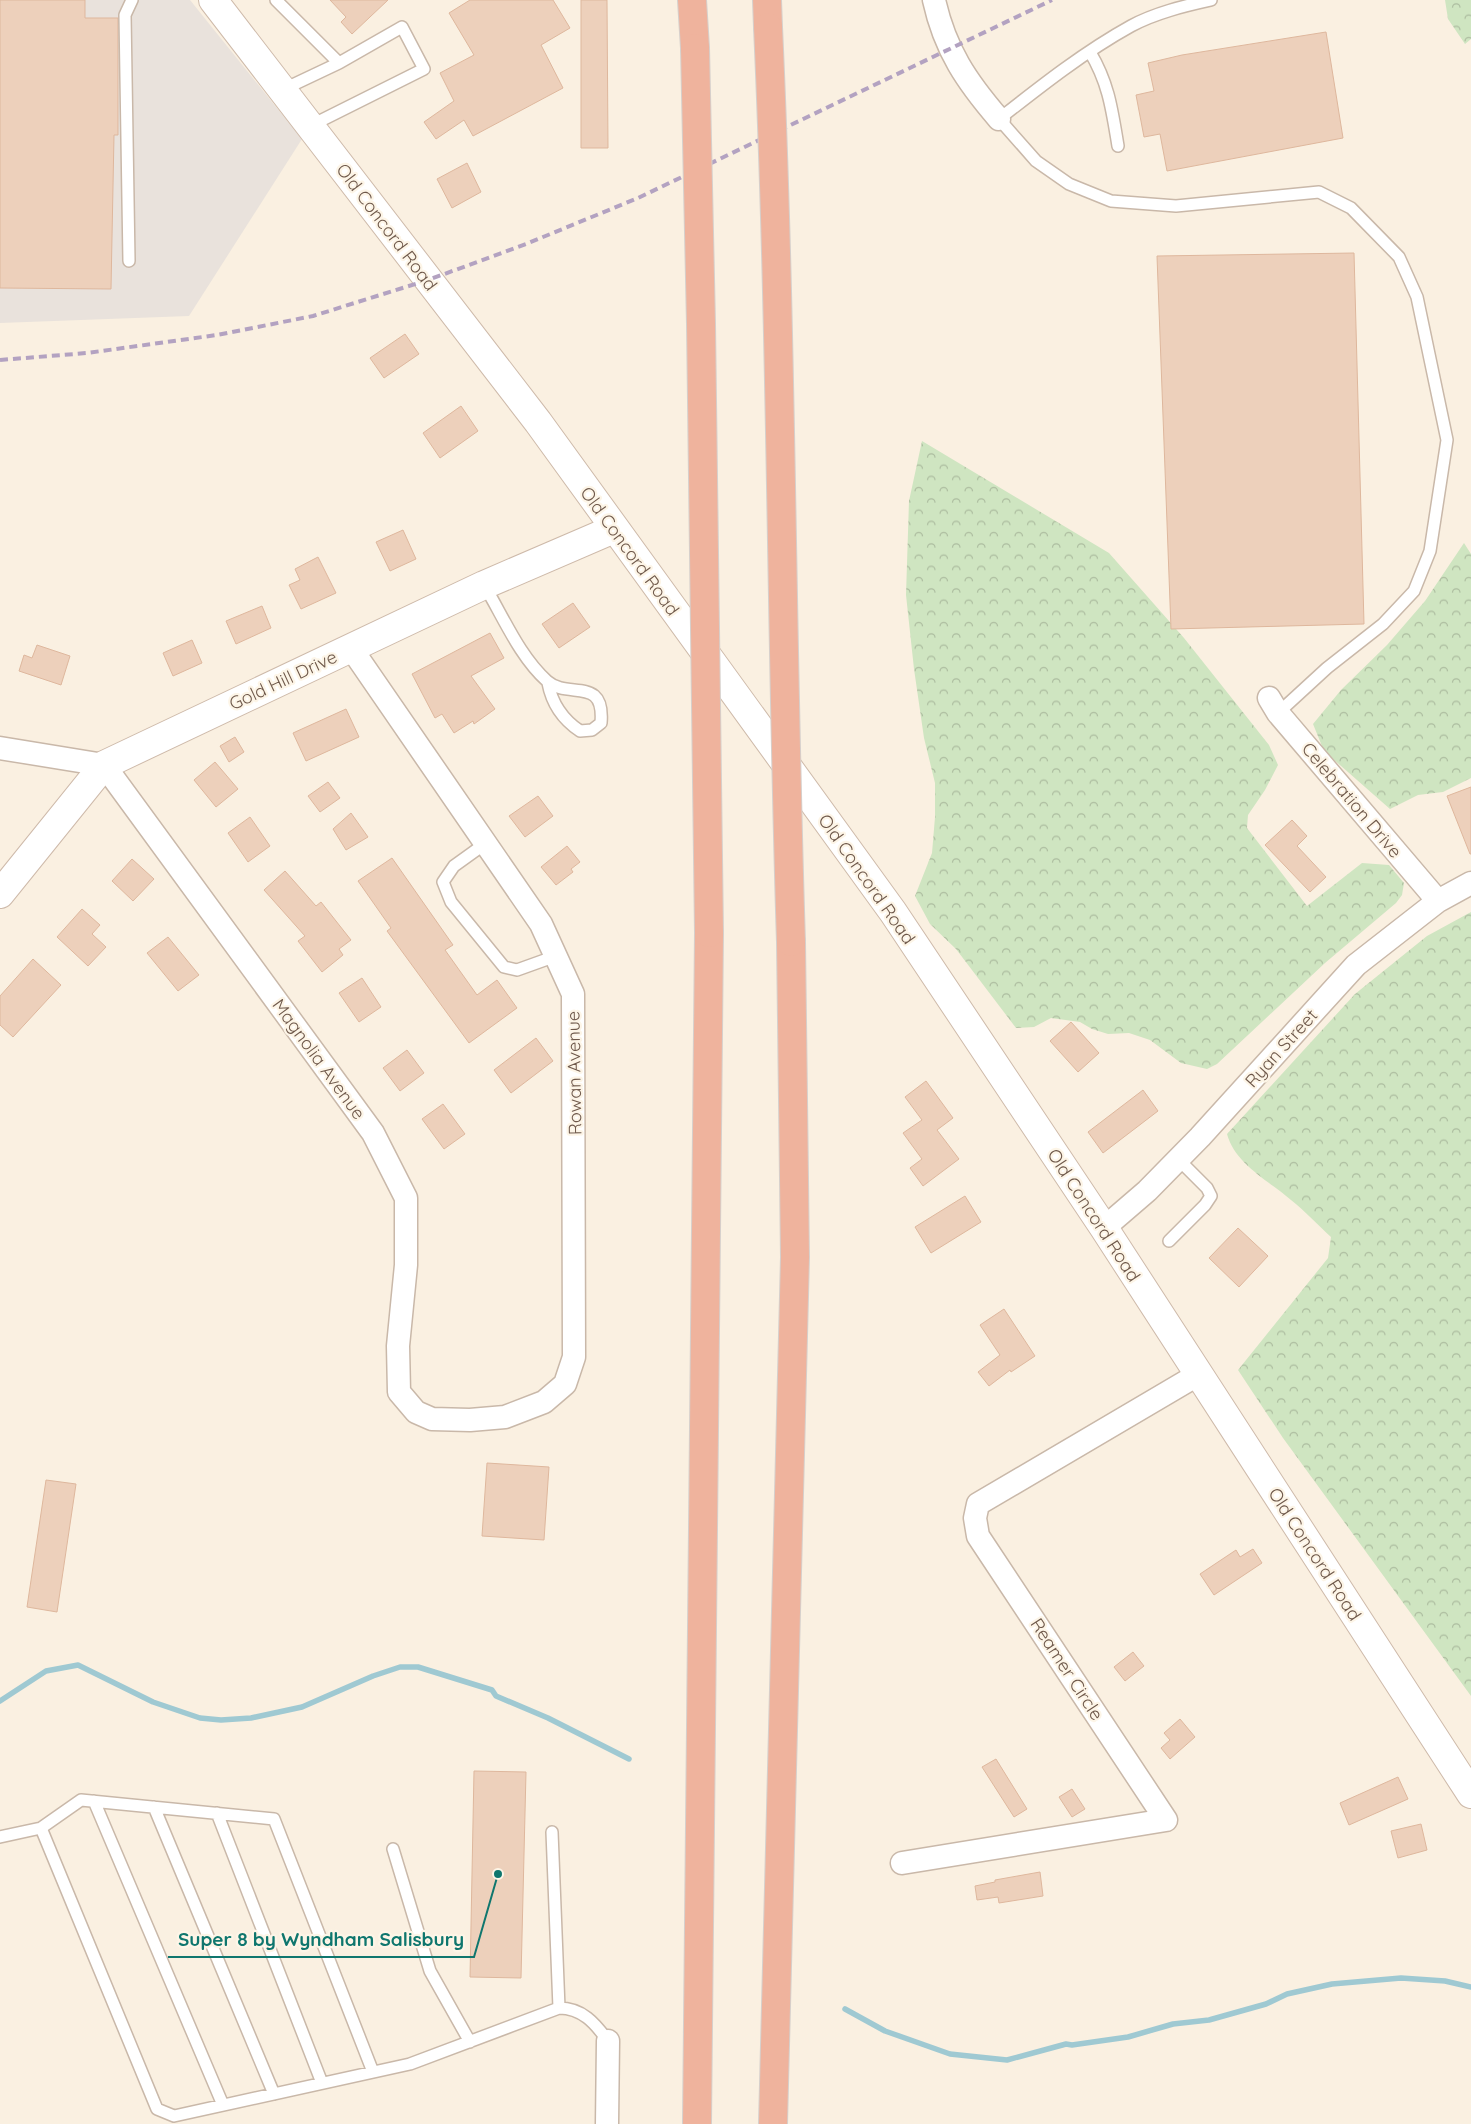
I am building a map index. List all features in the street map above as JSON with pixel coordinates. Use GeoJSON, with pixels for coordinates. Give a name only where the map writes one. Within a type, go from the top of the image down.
{"type":"FeatureCollection","features":[{"type":"Feature","properties":{"kind":"highway"},"geometry":{"type":"LineString","coordinates":[[692,0],[695,48],[701,324],[709,933],[698,2124]]}},
{"type":"Feature","properties":{"kind":"highway"},"geometry":{"type":"LineString","coordinates":[[767,0],[776,194],[783,693],[791,942],[795,1257],[772,2124]]}},
{"type":"Feature","properties":{"kind":"main road","name":"Old Concord Road"},"geometry":{"type":"LineString","coordinates":[[216,1],[282,90],[538,422],[893,912],[1104,1228],[1471,1794]]}},
{"type":"Feature","properties":{"kind":"main road","name":"Gold Hill Drive"},"geometry":{"type":"LineString","coordinates":[[0,894],[104,765],[484,585],[614,529]]}},
{"type":"Feature","properties":{"kind":"street"},"geometry":{"type":"LineString","coordinates":[[934,0],[949,50],[975,91],[999,119]]}},
{"type":"Feature","properties":{"kind":"street","name":"Rowan Avenue"},"geometry":{"type":"LineString","coordinates":[[351,648],[541,924],[573,994],[574,1357],[565,1384],[544,1402],[505,1417],[470,1420],[432,1419],[416,1412],[403,1397]]}},
{"type":"Feature","properties":{"kind":"street","name":"Celebration Drive"},"geometry":{"type":"LineString","coordinates":[[1273,706],[1438,901]]}},
{"type":"Feature","properties":{"kind":"street"},"geometry":{"type":"LineString","coordinates":[[0,748],[104,765]]}},
{"type":"Feature","properties":{"kind":"street","name":"Magnolia Avenue"},"geometry":{"type":"LineString","coordinates":[[104,765],[373,1133],[406,1198],[406,1265],[398,1346],[399,1392],[403,1397]]}},
{"type":"Feature","properties":{"kind":"street","name":"Ryan Street"},"geometry":{"type":"LineString","coordinates":[[1104,1228],[1147,1191],[1178,1159],[1356,966],[1438,901],[1471,883]]}},
{"type":"Feature","properties":{"kind":"street","name":"Reamer Circle"},"geometry":{"type":"LineString","coordinates":[[902,1863],[1166,1820],[978,1536],[975,1518],[978,1504],[1199,1374]]}},
{"type":"Feature","properties":{"kind":"street"},"geometry":{"type":"LineString","coordinates":[[607,2124],[608,2041]]}},
{"type":"Feature","properties":{"kind":"lane"},"geometry":{"type":"LineString","coordinates":[[129,261],[125,15],[132,0]]}},
{"type":"Feature","properties":{"kind":"lane"},"geometry":{"type":"LineString","coordinates":[[276,0],[339,63]]}},
{"type":"Feature","properties":{"kind":"lane"},"geometry":{"type":"LineString","coordinates":[[1211,0],[1153,17],[1132,26],[1048,80],[999,119],[1036,160],[1069,184],[1111,201],[1176,206],[1319,192],[1351,208],[1399,257],[1417,297],[1446,440],[1430,551],[1414,591],[1383,624],[1327,668],[1273,706]]}},
{"type":"Feature","properties":{"kind":"lane"},"geometry":{"type":"LineString","coordinates":[[282,90],[339,63],[402,27],[424,69],[310,126]]}},
{"type":"Feature","properties":{"kind":"lane"},"geometry":{"type":"LineString","coordinates":[[1090,52],[1100,69],[1110,95],[1118,146]]}},
{"type":"Feature","properties":{"kind":"lane"},"geometry":{"type":"LineString","coordinates":[[484,585],[527,660],[548,683],[551,696],[558,710],[570,725],[580,731],[592,730],[601,723],[602,709],[597,698],[584,690],[548,683]]}},
{"type":"Feature","properties":{"kind":"lane"},"geometry":{"type":"LineString","coordinates":[[486,844],[454,866],[443,882],[451,902],[504,967],[516,970],[556,956]]}},
{"type":"Feature","properties":{"kind":"lane"},"geometry":{"type":"LineString","coordinates":[[1169,1241],[1211,1196],[1207,1188],[1178,1159]]}},
{"type":"Feature","properties":{"kind":"lane"},"geometry":{"type":"LineString","coordinates":[[0,1837],[41,1828],[81,1800],[274,1819],[373,2072]]}},
{"type":"Feature","properties":{"kind":"lane"},"geometry":{"type":"LineString","coordinates":[[94,1801],[223,2105]]}},
{"type":"Feature","properties":{"kind":"lane"},"geometry":{"type":"LineString","coordinates":[[154,1807],[274,2094]]}},
{"type":"Feature","properties":{"kind":"lane"},"geometry":{"type":"LineString","coordinates":[[217,1813],[322,2083]]}},
{"type":"Feature","properties":{"kind":"lane"},"geometry":{"type":"LineString","coordinates":[[41,1828],[157,2109],[174,2116],[410,2064],[559,2008],[572,2008],[585,2015],[597,2026],[608,2041]]}},
{"type":"Feature","properties":{"kind":"lane"},"geometry":{"type":"LineString","coordinates":[[552,1832],[559,2008]]}},
{"type":"Feature","properties":{"kind":"lane"},"geometry":{"type":"LineString","coordinates":[[393,1849],[430,1971],[470,2042]]}},
{"type":"Feature","properties":{"kind":"shaded area"},"geometry":{"type":"Polygon","coordinates":[[[0,0],[190,0],[302,139],[189,316],[0,323],[0,0]]]}},
{"type":"Feature","properties":{"kind":"green space"},"geometry":{"type":"Polygon","coordinates":[[[1445,0],[1471,0],[1471,39],[1465,44],[1448,19],[1445,0]]]}},
{"type":"Feature","properties":{"kind":"green space"},"geometry":{"type":"Polygon","coordinates":[[[922,441],[1109,553],[1184,638],[1269,745],[1278,765],[1265,790],[1248,815],[1247,828],[1307,906],[1362,863],[1389,865],[1404,883],[1402,895],[1396,903],[1325,963],[1217,1064],[1207,1069],[1181,1063],[1150,1040],[1129,1033],[1108,1034],[1092,1029],[1080,1022],[1051,1018],[1034,1027],[1016,1028],[956,949],[930,924],[915,896],[932,853],[935,817],[935,783],[924,738],[906,595],[909,501],[922,441]]]}},
{"type":"Feature","properties":{"kind":"green space"},"geometry":{"type":"Polygon","coordinates":[[[1464,543],[1471,554],[1471,778],[1443,792],[1418,795],[1390,809],[1324,751],[1313,724],[1341,690],[1387,645],[1425,601],[1464,543]]]}},
{"type":"Feature","properties":{"kind":"green space"},"geometry":{"type":"Polygon","coordinates":[[[1471,912],[1471,1696],[1283,1438],[1238,1370],[1328,1258],[1331,1237],[1296,1204],[1245,1163],[1231,1145],[1227,1134],[1355,994],[1427,936],[1471,912]]]}},
{"type":"Feature","properties":{"kind":"building"},"geometry":{"type":"Polygon","coordinates":[[[0,0],[85,0],[85,18],[118,18],[118,135],[114,135],[111,289],[0,288],[0,0]]]}},
{"type":"Feature","properties":{"kind":"building"},"geometry":{"type":"Polygon","coordinates":[[[330,0],[388,0],[352,34],[341,22],[346,17],[330,0]]]}},
{"type":"Feature","properties":{"kind":"building"},"geometry":{"type":"Polygon","coordinates":[[[470,0],[553,0],[570,28],[541,45],[563,88],[473,136],[464,120],[436,139],[424,122],[454,101],[440,73],[474,55],[449,13],[470,0]]]}},
{"type":"Feature","properties":{"kind":"building"},"geometry":{"type":"Polygon","coordinates":[[[581,0],[607,0],[608,148],[581,148],[581,0]]]}},
{"type":"Feature","properties":{"kind":"building"},"geometry":{"type":"Polygon","coordinates":[[[1326,32],[1343,138],[1167,171],[1160,134],[1144,137],[1136,95],[1154,91],[1148,63],[1182,55],[1326,32]]]}},
{"type":"Feature","properties":{"kind":"building"},"geometry":{"type":"Polygon","coordinates":[[[467,163],[481,192],[452,208],[437,179],[467,163]]]}},
{"type":"Feature","properties":{"kind":"building"},"geometry":{"type":"Polygon","coordinates":[[[1354,253],[1364,624],[1171,629],[1157,256],[1354,253]]]}},
{"type":"Feature","properties":{"kind":"building"},"geometry":{"type":"Polygon","coordinates":[[[405,334],[419,354],[384,378],[370,358],[405,334]]]}},
{"type":"Feature","properties":{"kind":"building"},"geometry":{"type":"Polygon","coordinates":[[[461,406],[478,431],[440,458],[423,433],[461,406]]]}},
{"type":"Feature","properties":{"kind":"building"},"geometry":{"type":"Polygon","coordinates":[[[403,530],[416,559],[390,571],[376,542],[403,530]]]}},
{"type":"Feature","properties":{"kind":"building"},"geometry":{"type":"Polygon","coordinates":[[[318,557],[336,593],[301,609],[289,585],[300,580],[295,569],[318,557]]]}},
{"type":"Feature","properties":{"kind":"building"},"geometry":{"type":"Polygon","coordinates":[[[573,603],[590,627],[559,648],[542,624],[573,603]]]}},
{"type":"Feature","properties":{"kind":"building"},"geometry":{"type":"Polygon","coordinates":[[[262,606],[271,628],[236,644],[226,621],[262,606]]]}},
{"type":"Feature","properties":{"kind":"building"},"geometry":{"type":"Polygon","coordinates":[[[490,633],[504,658],[471,676],[495,709],[474,724],[473,721],[454,733],[442,714],[435,718],[412,674],[490,633]]]}},
{"type":"Feature","properties":{"kind":"building"},"geometry":{"type":"Polygon","coordinates":[[[192,640],[202,663],[173,676],[163,653],[192,640]]]}},
{"type":"Feature","properties":{"kind":"building"},"geometry":{"type":"Polygon","coordinates":[[[37,645],[70,656],[61,685],[19,671],[24,655],[32,658],[37,645]]]}},
{"type":"Feature","properties":{"kind":"building"},"geometry":{"type":"Polygon","coordinates":[[[346,709],[359,737],[306,761],[293,733],[346,709]]]}},
{"type":"Feature","properties":{"kind":"building"},"geometry":{"type":"Polygon","coordinates":[[[235,737],[244,752],[229,762],[220,746],[235,737]]]}},
{"type":"Feature","properties":{"kind":"building"},"geometry":{"type":"Polygon","coordinates":[[[215,762],[238,789],[216,807],[194,780],[215,762]]]}},
{"type":"Feature","properties":{"kind":"building"},"geometry":{"type":"Polygon","coordinates":[[[328,782],[340,798],[320,812],[308,796],[328,782]]]}},
{"type":"Feature","properties":{"kind":"building"},"geometry":{"type":"Polygon","coordinates":[[[1471,787],[1471,854],[1470,854],[1447,796],[1471,787]]]}},
{"type":"Feature","properties":{"kind":"building"},"geometry":{"type":"Polygon","coordinates":[[[538,796],[553,816],[525,837],[509,816],[538,796]]]}},
{"type":"Feature","properties":{"kind":"building"},"geometry":{"type":"Polygon","coordinates":[[[351,813],[368,837],[346,850],[333,829],[351,813]]]}},
{"type":"Feature","properties":{"kind":"building"},"geometry":{"type":"Polygon","coordinates":[[[250,817],[270,846],[248,862],[228,833],[250,817]]]}},
{"type":"Feature","properties":{"kind":"building"},"geometry":{"type":"Polygon","coordinates":[[[1292,820],[1307,836],[1297,846],[1326,877],[1310,892],[1265,845],[1292,820]]]}},
{"type":"Feature","properties":{"kind":"building"},"geometry":{"type":"Polygon","coordinates":[[[567,846],[580,862],[571,869],[573,872],[556,885],[541,867],[567,846]]]}},
{"type":"Feature","properties":{"kind":"building"},"geometry":{"type":"Polygon","coordinates":[[[392,858],[453,945],[445,950],[477,995],[497,980],[517,1008],[469,1043],[387,931],[391,928],[358,881],[392,858]]]}},
{"type":"Feature","properties":{"kind":"building"},"geometry":{"type":"Polygon","coordinates":[[[132,859],[154,879],[133,901],[112,881],[132,859]]]}},
{"type":"Feature","properties":{"kind":"building"},"geometry":{"type":"Polygon","coordinates":[[[285,871],[316,906],[321,902],[351,940],[339,949],[343,955],[322,972],[298,941],[305,936],[264,890],[285,871]]]}},
{"type":"Feature","properties":{"kind":"building"},"geometry":{"type":"Polygon","coordinates":[[[82,909],[100,925],[92,934],[106,947],[88,966],[57,937],[82,909]]]}},
{"type":"Feature","properties":{"kind":"building"},"geometry":{"type":"Polygon","coordinates":[[[168,937],[199,975],[178,991],[147,953],[168,937]]]}},
{"type":"Feature","properties":{"kind":"building"},"geometry":{"type":"Polygon","coordinates":[[[33,959],[61,985],[13,1037],[0,1025],[0,996],[33,959]]]}},
{"type":"Feature","properties":{"kind":"building"},"geometry":{"type":"Polygon","coordinates":[[[362,978],[381,1007],[359,1022],[339,993],[362,978]]]}},
{"type":"Feature","properties":{"kind":"building"},"geometry":{"type":"Polygon","coordinates":[[[1071,1022],[1099,1053],[1078,1072],[1050,1041],[1071,1022]]]}},
{"type":"Feature","properties":{"kind":"building"},"geometry":{"type":"Polygon","coordinates":[[[536,1038],[553,1061],[511,1093],[494,1070],[536,1038]]]}},
{"type":"Feature","properties":{"kind":"building"},"geometry":{"type":"Polygon","coordinates":[[[407,1050],[424,1073],[400,1091],[383,1068],[407,1050]]]}},
{"type":"Feature","properties":{"kind":"building"},"geometry":{"type":"Polygon","coordinates":[[[926,1081],[953,1118],[937,1130],[959,1159],[923,1186],[910,1168],[922,1159],[903,1133],[922,1120],[905,1097],[926,1081]]]}},
{"type":"Feature","properties":{"kind":"building"},"geometry":{"type":"Polygon","coordinates":[[[1143,1090],[1158,1111],[1103,1153],[1088,1132],[1143,1090]]]}},
{"type":"Feature","properties":{"kind":"building"},"geometry":{"type":"Polygon","coordinates":[[[443,1104],[465,1134],[444,1149],[422,1119],[443,1104]]]}},
{"type":"Feature","properties":{"kind":"building"},"geometry":{"type":"Polygon","coordinates":[[[965,1196],[981,1222],[931,1253],[915,1227],[965,1196]]]}},
{"type":"Feature","properties":{"kind":"building"},"geometry":{"type":"Polygon","coordinates":[[[1238,1228],[1268,1256],[1239,1287],[1209,1258],[1238,1228]]]}},
{"type":"Feature","properties":{"kind":"building"},"geometry":{"type":"Polygon","coordinates":[[[1004,1309],[1035,1356],[1011,1372],[1010,1370],[989,1386],[978,1372],[1000,1355],[980,1325],[1004,1309]]]}},
{"type":"Feature","properties":{"kind":"building"},"geometry":{"type":"Polygon","coordinates":[[[487,1463],[549,1467],[544,1540],[482,1536],[487,1463]]]}},
{"type":"Feature","properties":{"kind":"building"},"geometry":{"type":"Polygon","coordinates":[[[46,1480],[76,1484],[57,1612],[27,1607],[46,1480]]]}},
{"type":"Feature","properties":{"kind":"building"},"geometry":{"type":"Polygon","coordinates":[[[1253,1549],[1262,1563],[1214,1595],[1200,1574],[1236,1550],[1240,1557],[1253,1549]]]}},
{"type":"Feature","properties":{"kind":"building"},"geometry":{"type":"Polygon","coordinates":[[[1133,1652],[1144,1666],[1125,1681],[1114,1667],[1133,1652]]]}},
{"type":"Feature","properties":{"kind":"building"},"geometry":{"type":"Polygon","coordinates":[[[1180,1719],[1195,1737],[1170,1759],[1161,1748],[1170,1740],[1164,1733],[1180,1719]]]}},
{"type":"Feature","properties":{"kind":"building"},"geometry":{"type":"Polygon","coordinates":[[[996,1759],[1027,1809],[1014,1817],[982,1767],[996,1759]]]}},
{"type":"Feature","properties":{"kind":"building"},"geometry":{"type":"Polygon","coordinates":[[[474,1771],[526,1772],[521,1978],[470,1977],[474,1771]]]}},
{"type":"Feature","properties":{"kind":"building"},"geometry":{"type":"Polygon","coordinates":[[[1398,1777],[1408,1799],[1349,1825],[1340,1803],[1398,1777]]]}},
{"type":"Feature","properties":{"kind":"building"},"geometry":{"type":"Polygon","coordinates":[[[1072,1789],[1085,1809],[1072,1817],[1059,1797],[1072,1789]]]}},
{"type":"Feature","properties":{"kind":"building"},"geometry":{"type":"Polygon","coordinates":[[[1421,1824],[1427,1850],[1398,1858],[1391,1831],[1421,1824]]]}},
{"type":"Feature","properties":{"kind":"building"},"geometry":{"type":"Polygon","coordinates":[[[1040,1872],[1043,1896],[999,1903],[998,1897],[977,1900],[975,1886],[995,1882],[995,1880],[1040,1872]]]}},
{"type":"Feature","properties":{"kind":"waterway"},"geometry":{"type":"LineString","coordinates":[[0,1701],[46,1671],[78,1665],[153,1702],[200,1718],[221,1720],[251,1718],[302,1707],[373,1676],[400,1667],[418,1667],[492,1690],[496,1696],[548,1718],[629,1759]]}},
{"type":"Feature","properties":{"kind":"waterway"},"geometry":{"type":"LineString","coordinates":[[845,2009],[885,2031],[950,2054],[1007,2060],[1066,2044],[1072,2045],[1128,2037],[1173,2024],[1209,2020],[1266,2004],[1287,1994],[1332,1984],[1401,1978],[1445,1981],[1471,1987]]}},
{"type":"Feature","properties":{"kind":"railway"},"geometry":{"type":"LineString","coordinates":[[0,360],[87,353],[217,335],[313,316],[428,280],[526,244],[638,198],[1052,0]]}},
{"type":"Feature","properties":{"kind":"place","name":"Super 8 by Wyndham Salisbury"},"geometry":{"type":"Point","coordinates":[498,1874]}}]}
